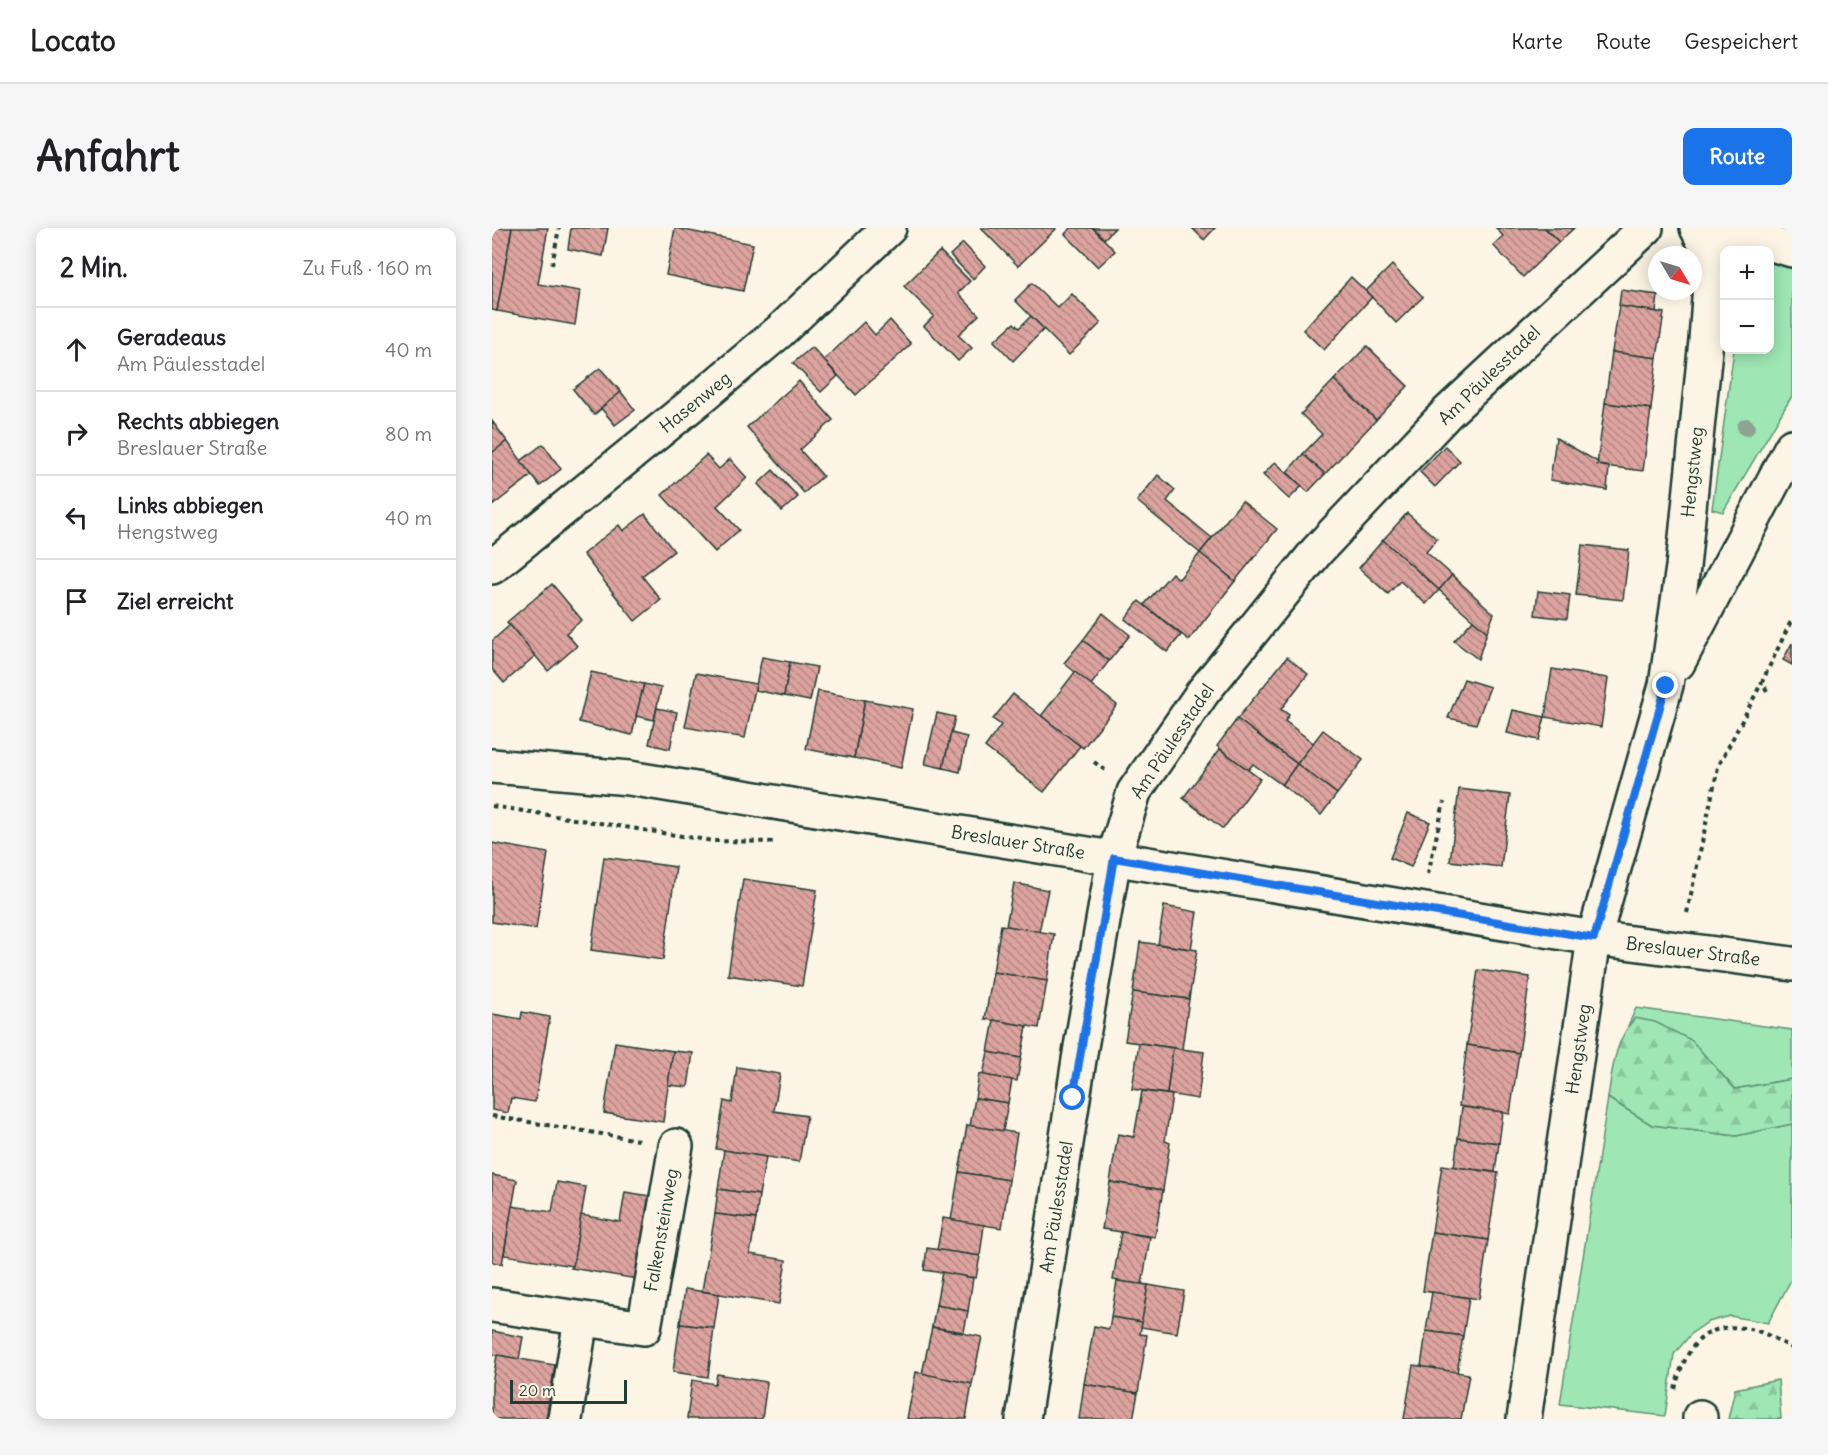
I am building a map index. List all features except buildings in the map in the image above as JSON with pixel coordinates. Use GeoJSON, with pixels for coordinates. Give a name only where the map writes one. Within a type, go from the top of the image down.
{"type":"FeatureCollection","features":[{"type":"Feature","properties":{"kind":"street","name":"Am Päulesstadel"},"geometry":{"type":"LineString","coordinates":[[1023,1419],[1081,1047],[1114,858],[1134,792],[1203,692],[1317,550],[1447,413],[1646,228]]}},
{"type":"Feature","properties":{"kind":"street"},"geometry":{"type":"LineString","coordinates":[[1697,228],[1715,243],[1792,250]]}},
{"type":"Feature","properties":{"kind":"street","name":"Hasenweg"},"geometry":{"type":"LineString","coordinates":[[492,567],[780,331],[882,230]]}},
{"type":"Feature","properties":{"kind":"street","name":"Hengstweg"},"geometry":{"type":"LineString","coordinates":[[1524,1419],[1594,938],[1666,686],[1683,567],[1715,243]]}},
{"type":"Feature","properties":{"kind":"street","name":"Hengstweg"},"geometry":{"type":"LineString","coordinates":[[1666,686],[1792,446]]}},
{"type":"Feature","properties":{"kind":"street","name":"Breslauer Straße"},"geometry":{"type":"LineString","coordinates":[[492,766],[629,778],[1594,938],[1792,964]]}},
{"type":"Feature","properties":{"kind":"street","name":"Falkensteinweg"},"geometry":{"type":"LineString","coordinates":[[492,1305],[644,1328],[676,1146]]}},
{"type":"Feature","properties":{"kind":"street"},"geometry":{"type":"LineString","coordinates":[[565,1419],[581,1319]]}},
{"type":"Feature","properties":{"kind":"path"},"geometry":{"type":"LineString","coordinates":[[552,265],[559,228]]}},
{"type":"Feature","properties":{"kind":"path"},"geometry":{"type":"LineString","coordinates":[[1679,949],[1718,767],[1792,619]]}},
{"type":"Feature","properties":{"kind":"path"},"geometry":{"type":"LineString","coordinates":[[1762,681],[1767,691]]}},
{"type":"Feature","properties":{"kind":"path"},"geometry":{"type":"LineString","coordinates":[[1420,910],[1444,802]]}},
{"type":"Feature","properties":{"kind":"path"},"geometry":{"type":"LineString","coordinates":[[492,806],[712,841],[783,842]]}},
{"type":"Feature","properties":{"kind":"path","name":"Falkensteinweg"},"geometry":{"type":"LineString","coordinates":[[492,1116],[676,1146]]}},
{"type":"Feature","properties":{"kind":"path"},"geometry":{"type":"LineString","coordinates":[[1674,1393],[1680,1367],[1687,1353],[1697,1340],[1714,1331],[1730,1327],[1758,1332],[1792,1348]]}},
{"type":"Feature","properties":{"kind":"green space"},"geometry":{"type":"Polygon","coordinates":[[[1774,264],[1792,267],[1792,396],[1723,512],[1712,509],[1733,354],[1774,354],[1774,264]]]}},
{"type":"Feature","properties":{"kind":"green space"},"geometry":{"type":"Polygon","coordinates":[[[1636,1008],[1792,1030],[1792,1079],[1735,1089],[1691,1040],[1628,1026],[1636,1008]]]}},
{"type":"Feature","properties":{"kind":"green space"},"geometry":{"type":"Polygon","coordinates":[[[1635,1018],[1655,1022],[1691,1040],[1735,1089],[1792,1079],[1792,1124],[1736,1136],[1652,1125],[1608,1098],[1619,1046],[1635,1018]]]}},
{"type":"Feature","properties":{"kind":"green space"},"geometry":{"type":"Polygon","coordinates":[[[1608,1098],[1652,1125],[1736,1136],[1792,1124],[1792,1278],[1768,1323],[1730,1316],[1708,1322],[1692,1333],[1674,1354],[1665,1416],[1560,1404],[1608,1098]]]}},
{"type":"Feature","properties":{"kind":"green space"},"geometry":{"type":"Polygon","coordinates":[[[1778,1380],[1781,1419],[1728,1419],[1735,1389],[1778,1380]]]}},
{"type":"Feature","properties":{"kind":"route"},"geometry":{"type":"LineString","coordinates":[[1073,1098],[1114,858],[1594,938],[1666,686]]}}]}
